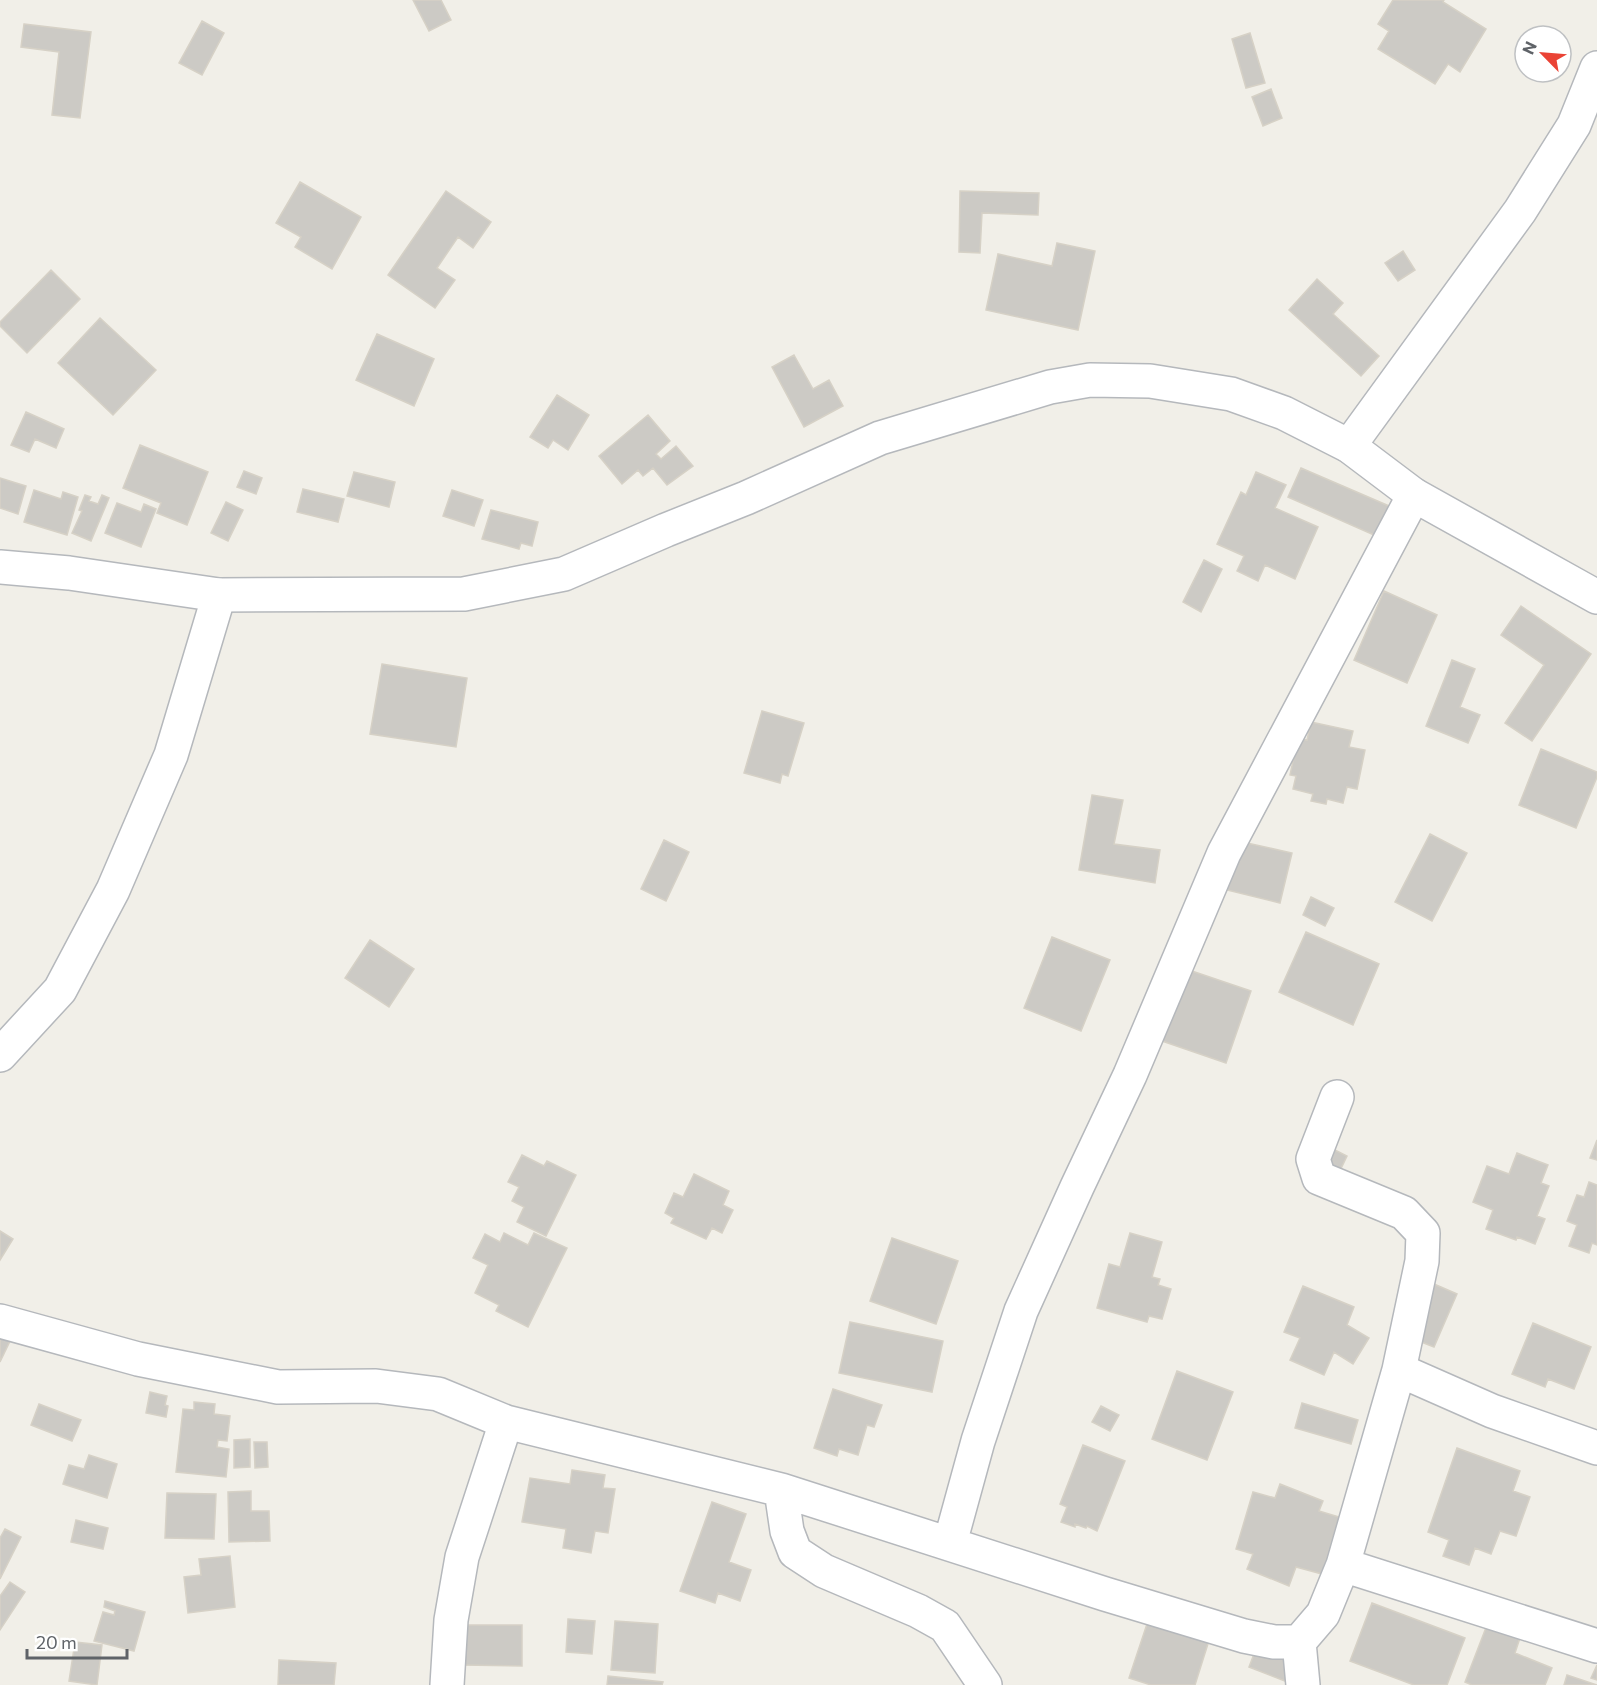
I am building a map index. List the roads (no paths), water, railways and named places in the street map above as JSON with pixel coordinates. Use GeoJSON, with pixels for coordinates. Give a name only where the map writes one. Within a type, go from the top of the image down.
{"type":"FeatureCollection","features":[{"type":"Feature","properties":{"kind":"street"},"geometry":{"type":"LineString","coordinates":[[1349,446],[1520,211],[1574,125],[1597,68]]}},
{"type":"Feature","properties":{"kind":"street"},"geometry":{"type":"LineString","coordinates":[[0,567],[69,573],[219,595],[464,594],[564,574],[746,498],[880,438],[1050,387],[1090,380],[1150,381],[1231,394],[1284,413],[1349,446],[1414,495],[1597,597]]}},
{"type":"Feature","properties":{"kind":"street"},"geometry":{"type":"LineString","coordinates":[[950,1543],[978,1441],[1021,1311],[1130,1075],[1224,853],[1414,495]]}},
{"type":"Feature","properties":{"kind":"street"},"geometry":{"type":"LineString","coordinates":[[0,1055],[60,990],[113,890],[171,755],[219,595]]}},
{"type":"Feature","properties":{"kind":"street"},"geometry":{"type":"LineString","coordinates":[[1303,1685],[1299,1642],[1323,1614],[1343,1565],[1400,1370],[1422,1261],[1423,1233],[1404,1213],[1319,1178],[1313,1159],[1337,1097]]}},
{"type":"Feature","properties":{"kind":"street"},"geometry":{"type":"LineString","coordinates":[[0,1321],[138,1359],[278,1387],[376,1386],[438,1394],[506,1422],[781,1490],[1244,1636],[1274,1642],[1299,1642]]}},
{"type":"Feature","properties":{"kind":"street"},"geometry":{"type":"LineString","coordinates":[[1400,1370],[1492,1411],[1597,1448]]}},
{"type":"Feature","properties":{"kind":"street"},"geometry":{"type":"LineString","coordinates":[[447,1685],[451,1620],[462,1557],[506,1422]]}},
{"type":"Feature","properties":{"kind":"street"},"geometry":{"type":"LineString","coordinates":[[781,1490],[787,1531],[795,1552],[824,1571],[918,1611],[945,1626],[985,1685]]}},
{"type":"Feature","properties":{"kind":"street"},"geometry":{"type":"LineString","coordinates":[[1343,1565],[1597,1646]]}}]}
